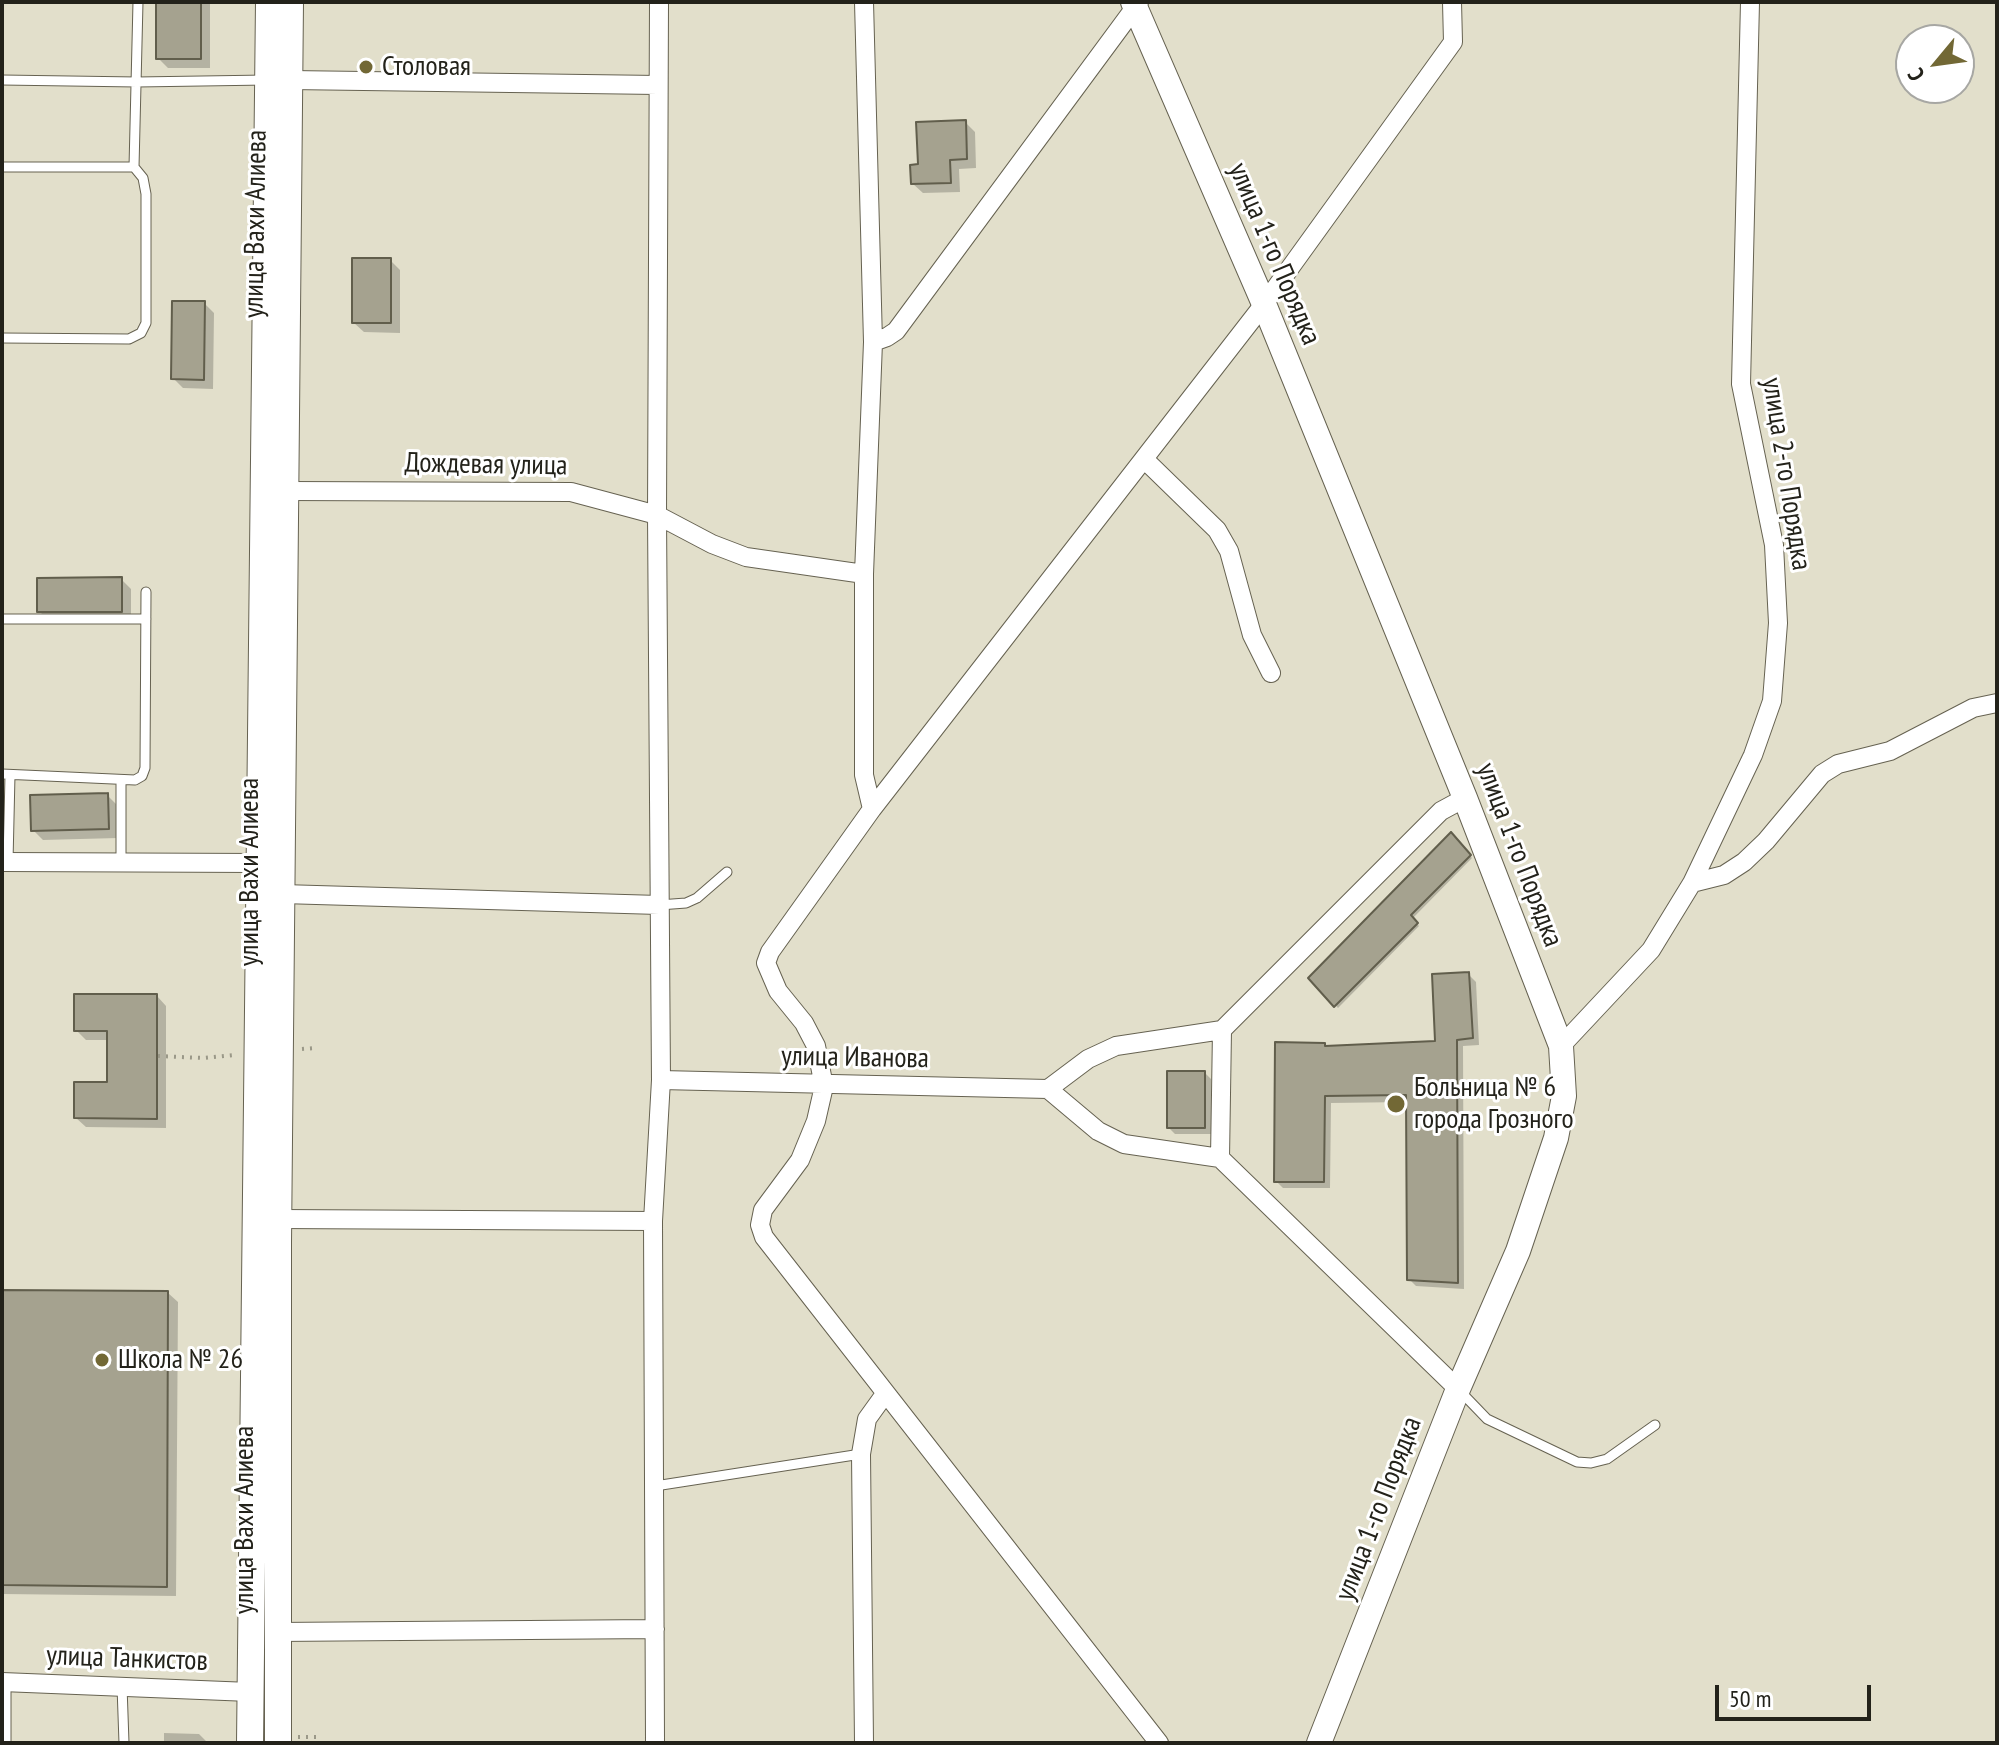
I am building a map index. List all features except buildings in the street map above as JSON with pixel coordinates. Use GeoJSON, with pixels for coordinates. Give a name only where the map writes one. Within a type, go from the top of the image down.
{"type":"FeatureCollection","features":[{"type":"Feature","properties":{"kind":"main road","name":"улица Вахи Алиева"},"geometry":{"type":"LineString","coordinates":[[269,2],[279,80],[286,491],[276,1632],[278,1743]]}},
{"type":"Feature","properties":{"kind":"main road","name":"улица Вахи Алиева"},"geometry":{"type":"LineString","coordinates":[[250,1743],[259,863],[279,80],[290,2]]}},
{"type":"Feature","properties":{"kind":"street"},"geometry":{"type":"LineString","coordinates":[[655,1743],[653,1221],[661,1080],[657,515],[659,2]]}},
{"type":"Feature","properties":{"kind":"street"},"geometry":{"type":"LineString","coordinates":[[864,2],[873,342],[864,574],[864,775],[872,809]]}},
{"type":"Feature","properties":{"kind":"street"},"geometry":{"type":"LineString","coordinates":[[1159,1743],[764,1237],[760,1225],[763,1210],[800,1160],[816,1121],[824,1086],[816,1046],[804,1023],[778,991],[766,963],[770,952],[872,809],[1264,304],[1453,42],[1452,2]]}},
{"type":"Feature","properties":{"kind":"street","name":"улица 2-го Порядка"},"geometry":{"type":"LineString","coordinates":[[1561,1046],[1651,950],[1692,883],[1753,755],[1772,701],[1778,623],[1774,545],[1741,384],[1750,2]]}},
{"type":"Feature","properties":{"kind":"street"},"geometry":{"type":"LineString","coordinates":[[873,342],[896,331],[1136,3]]}},
{"type":"Feature","properties":{"kind":"street","name":"улица 1-го Порядка"},"geometry":{"type":"LineString","coordinates":[[1136,3],[1264,304],[1465,798],[1561,1046],[1564,1096],[1556,1138],[1518,1251],[1458,1389],[1319,1743]]}},
{"type":"Feature","properties":{"kind":"street"},"geometry":{"type":"LineString","coordinates":[[279,80],[658,85]]}},
{"type":"Feature","properties":{"kind":"street"},"geometry":{"type":"LineString","coordinates":[[1144,459],[1217,530],[1229,551],[1252,635],[1271,673]]}},
{"type":"Feature","properties":{"kind":"street","name":"Дождевая улица"},"geometry":{"type":"LineString","coordinates":[[286,491],[571,492],[657,515],[712,544],[746,557],[864,574]]}},
{"type":"Feature","properties":{"kind":"street"},"geometry":{"type":"LineString","coordinates":[[1692,883],[1724,875],[1744,862],[1766,841],[1822,774],[1838,764],[1890,751],[1973,708],[1997,703]]}},
{"type":"Feature","properties":{"kind":"street"},"geometry":{"type":"LineString","coordinates":[[1458,1389],[1220,1158],[1124,1144],[1098,1131],[1048,1089],[1088,1059],[1116,1046],[1222,1030],[1441,811],[1465,798]]}},
{"type":"Feature","properties":{"kind":"street"},"geometry":{"type":"LineString","coordinates":[[5,862],[259,863]]}},
{"type":"Feature","properties":{"kind":"street"},"geometry":{"type":"LineString","coordinates":[[282,894],[659,905]]}},
{"type":"Feature","properties":{"kind":"street"},"geometry":{"type":"LineString","coordinates":[[1220,1158],[1222,1030]]}},
{"type":"Feature","properties":{"kind":"street","name":"улица Иванова"},"geometry":{"type":"LineString","coordinates":[[661,1080],[1048,1089]]}},
{"type":"Feature","properties":{"kind":"street"},"geometry":{"type":"LineString","coordinates":[[279,1219],[653,1221]]}},
{"type":"Feature","properties":{"kind":"street"},"geometry":{"type":"LineString","coordinates":[[864,1743],[861,1454],[867,1419],[885,1394]]}},
{"type":"Feature","properties":{"kind":"street"},"geometry":{"type":"LineString","coordinates":[[276,1632],[655,1629]]}},
{"type":"Feature","properties":{"kind":"street","name":"улица Танкистов"},"geometry":{"type":"LineString","coordinates":[[4,1682],[250,1692]]}},
{"type":"Feature","properties":{"kind":"lane"},"geometry":{"type":"LineString","coordinates":[[2,338],[129,339],[141,333],[146,323],[146,194],[143,178],[134,167],[138,2]]}},
{"type":"Feature","properties":{"kind":"lane"},"geometry":{"type":"LineString","coordinates":[[2,80],[279,80]]}},
{"type":"Feature","properties":{"kind":"lane"},"geometry":{"type":"LineString","coordinates":[[2,167],[134,167]]}},
{"type":"Feature","properties":{"kind":"lane"},"geometry":{"type":"LineString","coordinates":[[5,862],[6,774],[121,780],[135,780],[142,776],[145,768],[146,592]]}},
{"type":"Feature","properties":{"kind":"lane"},"geometry":{"type":"LineString","coordinates":[[2,619],[146,619]]}},
{"type":"Feature","properties":{"kind":"lane"},"geometry":{"type":"LineString","coordinates":[[121,780],[121,863]]}},
{"type":"Feature","properties":{"kind":"lane"},"geometry":{"type":"LineString","coordinates":[[659,905],[686,903],[697,898],[727,872]]}},
{"type":"Feature","properties":{"kind":"lane"},"geometry":{"type":"LineString","coordinates":[[1458,1389],[1487,1419],[1577,1462],[1607,1459],[1655,1425]]}},
{"type":"Feature","properties":{"kind":"lane"},"geometry":{"type":"LineString","coordinates":[[655,1486],[861,1454]]}},
{"type":"Feature","properties":{"kind":"lane"},"geometry":{"type":"LineString","coordinates":[[4,1682],[6,1743]]}},
{"type":"Feature","properties":{"kind":"lane"},"geometry":{"type":"LineString","coordinates":[[122,1686],[124,1743]]}},
{"type":"Feature","properties":{"kind":"place","name":"Столовая"},"geometry":{"type":"Point","coordinates":[366,67]}},
{"type":"Feature","properties":{"kind":"place","name":"Больница № 6 города Грозного"},"geometry":{"type":"Point","coordinates":[1396,1104]}},
{"type":"Feature","properties":{"kind":"place","name":"Школа № 26"},"geometry":{"type":"Point","coordinates":[102,1360]}}]}
